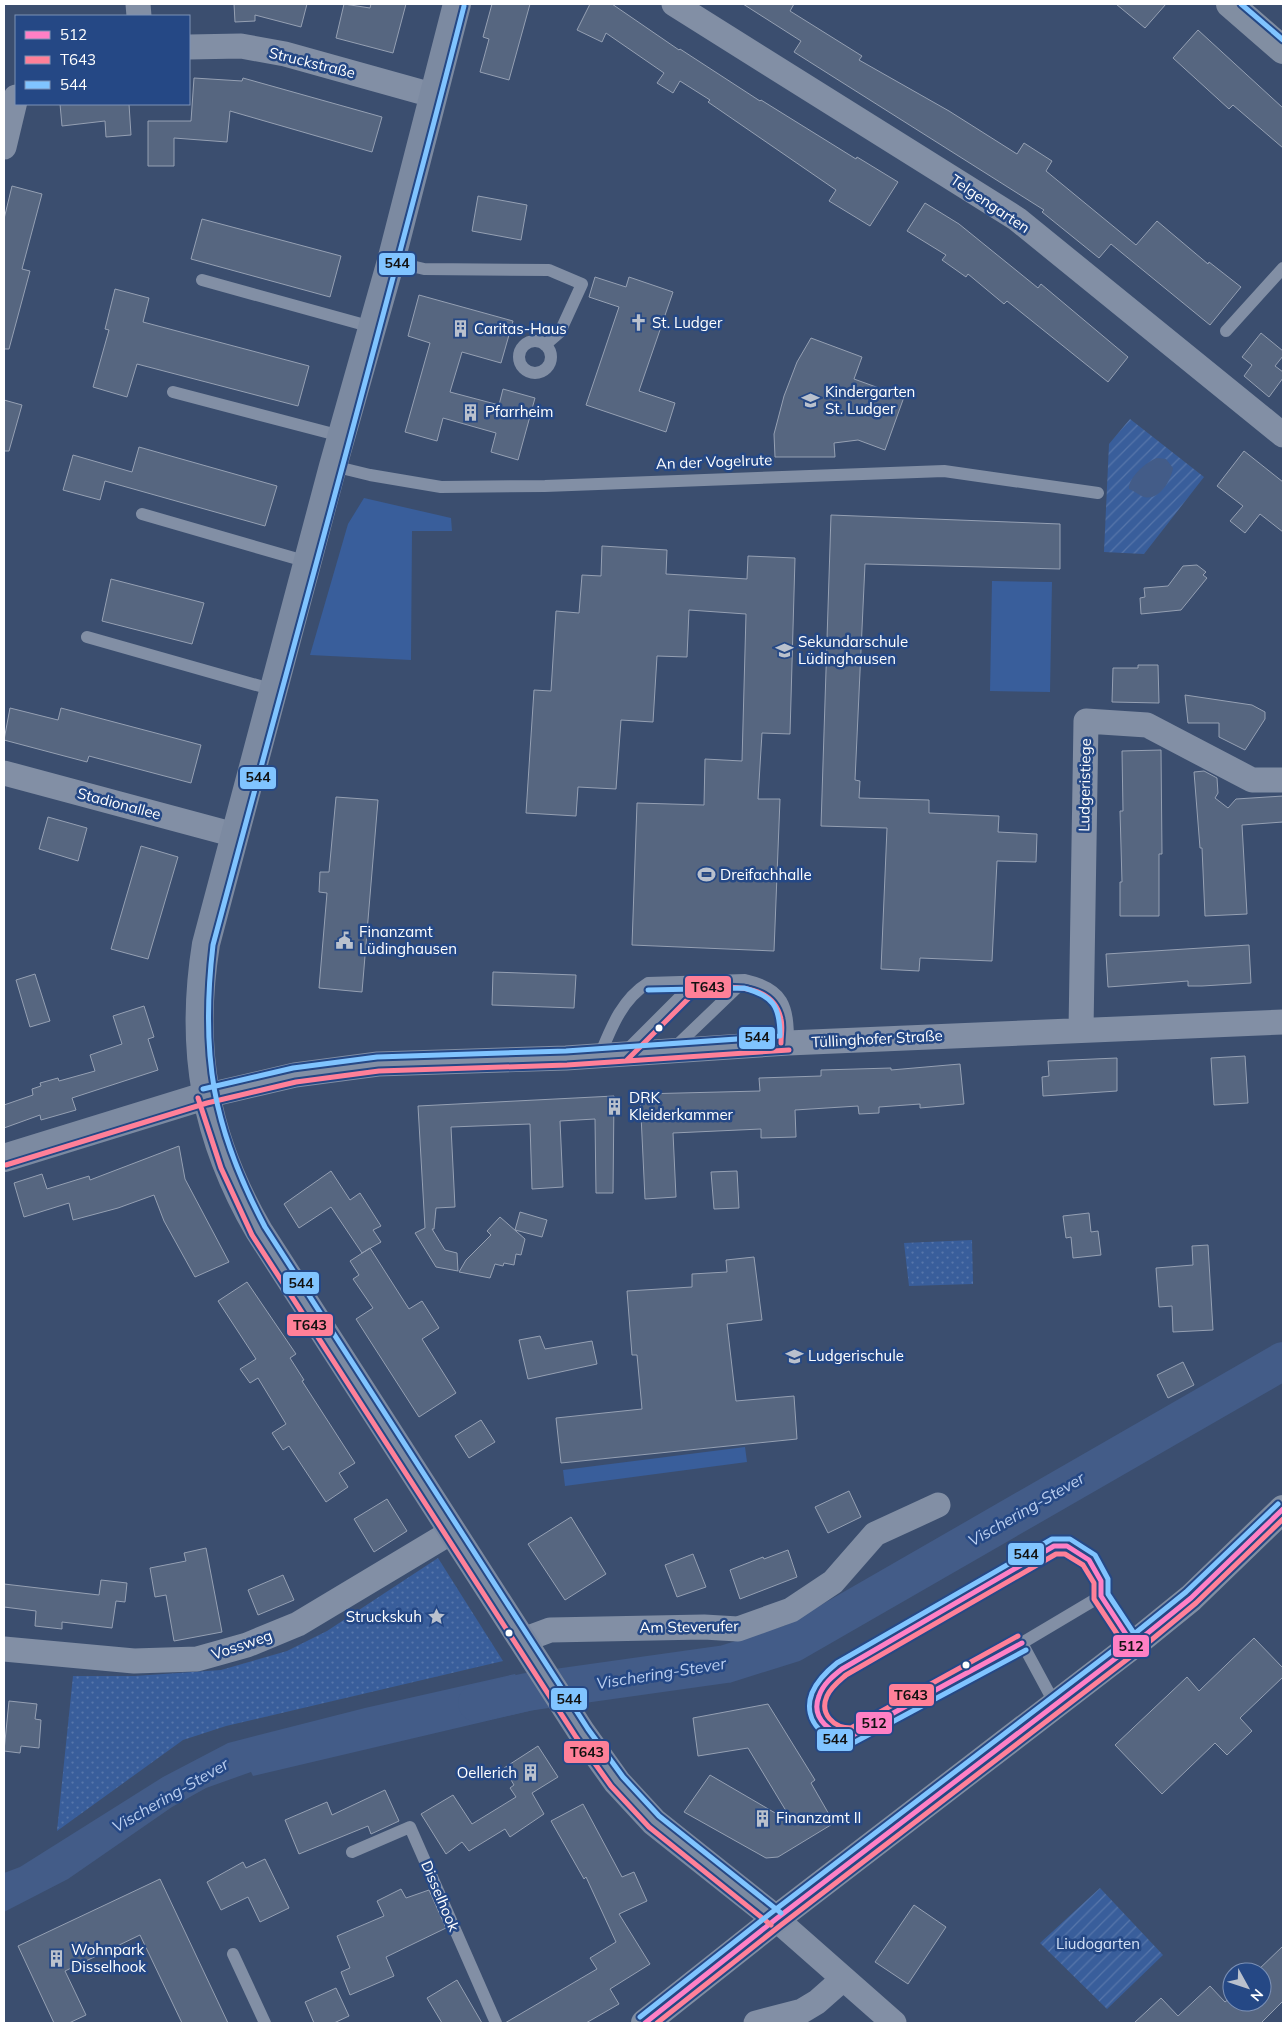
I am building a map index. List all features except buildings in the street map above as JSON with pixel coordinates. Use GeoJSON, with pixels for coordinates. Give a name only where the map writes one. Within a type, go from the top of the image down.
{"type":"FeatureCollection","features":[{"type":"Feature","properties":{"kind":"main road"},"geometry":{"type":"LineString","coordinates":[[457,4],[432,95],[391,261],[341,436],[206,944],[201,977],[199,1044],[205,1096],[221,1148],[242,1201],[528,1648],[617,1782],[654,1822],[776,1919]]}},
{"type":"Feature","properties":{"kind":"main road"},"geometry":{"type":"LineString","coordinates":[[1230,4],[1283,50]]}},
{"type":"Feature","properties":{"kind":"main road","name":"Tüllinghofer Straße"},"geometry":{"type":"LineString","coordinates":[[4,1158],[205,1096]]}},
{"type":"Feature","properties":{"kind":"main road"},"geometry":{"type":"LineString","coordinates":[[645,2023],[776,1919],[1056,1706],[1133,1645],[1191,1598],[1283,1509]]}},
{"type":"Feature","properties":{"kind":"street","name":"Telgengarten"},"geometry":{"type":"LineString","coordinates":[[674,4],[1017,219],[1283,435]]}},
{"type":"Feature","properties":{"kind":"street","name":"Struckstraße"},"geometry":{"type":"LineString","coordinates":[[190,47],[241,46],[285,54],[432,95]]}},
{"type":"Feature","properties":{"kind":"street"},"geometry":{"type":"LineString","coordinates":[[4,147],[15,101]]}},
{"type":"Feature","properties":{"kind":"street","name":"Ludgeristiege"},"geometry":{"type":"LineString","coordinates":[[1081,1030],[1086,721],[1147,725],[1252,780],[1283,780]]}},
{"type":"Feature","properties":{"kind":"street","name":"Stadionallee"},"geometry":{"type":"LineString","coordinates":[[4,773],[235,835]]}},
{"type":"Feature","properties":{"kind":"street","name":"Tüllinghofer Straße"},"geometry":{"type":"LineString","coordinates":[[205,1096],[295,1074],[378,1064],[611,1055],[788,1043],[1283,1022]]}},
{"type":"Feature","properties":{"kind":"street","name":"Am Steverufer"},"geometry":{"type":"LineString","coordinates":[[528,1648],[550,1630],[704,1626],[738,1629],[791,1610],[833,1582],[876,1534],[938,1505]]}},
{"type":"Feature","properties":{"kind":"street","name":"Vossweg"},"geometry":{"type":"LineString","coordinates":[[4,1649],[134,1660],[197,1659],[247,1646],[298,1624],[453,1531]]}},
{"type":"Feature","properties":{"kind":"street"},"geometry":{"type":"LineString","coordinates":[[776,1919],[894,2023]]}},
{"type":"Feature","properties":{"kind":"street"},"geometry":{"type":"LineString","coordinates":[[756,2023],[802,2011],[817,2002],[843,1978]]}},
{"type":"Feature","properties":{"kind":"lane"},"geometry":{"type":"LineString","coordinates":[[391,261],[424,269],[549,270],[582,284],[560,332],[545,345]]}},
{"type":"Feature","properties":{"kind":"lane"},"geometry":{"type":"LineString","coordinates":[[1226,331],[1283,268]]}},
{"type":"Feature","properties":{"kind":"lane"},"geometry":{"type":"LineString","coordinates":[[202,280],[372,327]]}},
{"type":"Feature","properties":{"kind":"lane"},"geometry":{"type":"LineString","coordinates":[[173,392],[341,436]]}},
{"type":"Feature","properties":{"kind":"lane","name":"An der Vogelrute"},"geometry":{"type":"LineString","coordinates":[[333,466],[370,475],[441,487],[545,486],[944,471],[1098,493]]}},
{"type":"Feature","properties":{"kind":"lane"},"geometry":{"type":"LineString","coordinates":[[142,514],[308,562]]}},
{"type":"Feature","properties":{"kind":"lane"},"geometry":{"type":"LineString","coordinates":[[87,637],[274,690]]}},
{"type":"Feature","properties":{"kind":"lane"},"geometry":{"type":"LineString","coordinates":[[611,1055],[697,980]]}},
{"type":"Feature","properties":{"kind":"lane"},"geometry":{"type":"LineString","coordinates":[[672,1050],[745,980]]}},
{"type":"Feature","properties":{"kind":"lane"},"geometry":{"type":"LineString","coordinates":[[611,1055],[618,1016],[636,991],[648,983],[745,980],[760,983],[773,990],[783,1002],[788,1016],[788,1043]]}},
{"type":"Feature","properties":{"kind":"lane"},"geometry":{"type":"LineString","coordinates":[[1101,1596],[1022,1643],[853,1735],[839,1735],[825,1728],[818,1712],[818,1698],[824,1687],[842,1669],[1048,1548],[1067,1546],[1089,1560],[1102,1581],[1101,1596],[1133,1645]]}},
{"type":"Feature","properties":{"kind":"lane"},"geometry":{"type":"LineString","coordinates":[[1022,1643],[1056,1706]]}},
{"type":"Feature","properties":{"kind":"lane","name":"Disselhook"},"geometry":{"type":"LineString","coordinates":[[352,1852],[410,1827],[496,2023]]}},
{"type":"Feature","properties":{"kind":"lane"},"geometry":{"type":"LineString","coordinates":[[232,1954],[265,2023]]}},
{"type":"Feature","properties":{"kind":"green space"},"geometry":{"type":"Polygon","coordinates":[[[1130,419],[1204,477],[1144,554],[1104,552],[1109,444],[1130,419]]]}},
{"type":"Feature","properties":{"kind":"green space"},"geometry":{"type":"Polygon","coordinates":[[[364,498],[451,518],[452,531],[412,531],[411,660],[310,655],[348,524],[364,498]]]}},
{"type":"Feature","properties":{"kind":"green space"},"geometry":{"type":"Polygon","coordinates":[[[992,581],[1052,582],[1050,692],[990,691],[992,581]]]}},
{"type":"Feature","properties":{"kind":"green space"},"geometry":{"type":"Polygon","coordinates":[[[972,1240],[973,1284],[909,1286],[904,1243],[972,1240]]]}},
{"type":"Feature","properties":{"kind":"green space"},"geometry":{"type":"Polygon","coordinates":[[[745,1447],[747,1462],[565,1486],[563,1470],[745,1447]]]}},
{"type":"Feature","properties":{"kind":"green space"},"geometry":{"type":"Polygon","coordinates":[[[438,1558],[503,1661],[226,1726],[183,1740],[57,1831],[73,1676],[135,1676],[221,1670],[287,1651],[327,1631],[438,1558]]]}},
{"type":"Feature","properties":{"kind":"green space","name":"Liudogarten"},"geometry":{"type":"Polygon","coordinates":[[[1100,1888],[1163,1955],[1107,2009],[1040,1943],[1100,1888]]]}},
{"type":"Feature","properties":{"kind":"water"},"geometry":{"type":"Polygon","coordinates":[[[1157,458],[1166,459],[1173,468],[1170,479],[1163,489],[1155,496],[1144,497],[1129,489],[1135,475],[1148,463],[1157,458]]]}},
{"type":"Feature","properties":{"kind":"water"},"geometry":{"type":"Polygon","coordinates":[[[515,1674],[538,1709],[253,1776],[251,1772],[206,1788],[172,1807],[68,1879],[4,1912],[4,1873],[20,1867],[163,1777],[228,1743],[365,1708],[515,1674]]]}},
{"type":"Feature","properties":{"kind":"waterway","name":"Vischering-Stever"},"geometry":{"type":"LineString","coordinates":[[477,1703],[527,1692],[726,1664],[793,1643],[1283,1361]]}},
{"type":"Feature","properties":{"kind":"transit line","name":"544"},"geometry":{"type":"LineString","coordinates":[[1241,4],[1283,40]]}},
{"type":"Feature","properties":{"kind":"transit line","name":"544"},"geometry":{"type":"LineString","coordinates":[[464,6],[372,359],[213,945],[208,1022],[210,1057],[215,1091],[222,1124],[233,1157],[265,1227],[588,1729],[623,1777],[659,1816],[781,1913]]}},
{"type":"Feature","properties":{"kind":"transit line","name":"T643"},"geometry":{"type":"LineString","coordinates":[[627,1060],[700,987],[736,987],[748,989],[769,998],[776,1007],[781,1019],[781,1043]]}},
{"type":"Feature","properties":{"kind":"transit line","name":"544"},"geometry":{"type":"LineString","coordinates":[[203,1089],[293,1068],[377,1057],[566,1051],[780,1036],[780,1026],[773,1004],[754,991],[744,988],[648,990]]}},
{"type":"Feature","properties":{"kind":"transit line","name":"T643"},"geometry":{"type":"LineString","coordinates":[[6,1165],[207,1103],[296,1082],[379,1071],[567,1065],[789,1050]]}},
{"type":"Feature","properties":{"kind":"transit line","name":"T643"},"geometry":{"type":"LineString","coordinates":[[198,1098],[221,1168],[252,1235],[576,1737],[611,1786],[649,1827],[771,1925]]}},
{"type":"Feature","properties":{"kind":"transit line","name":"544"},"geometry":{"type":"LineString","coordinates":[[640,2017],[771,1913],[1128,1639],[1186,1592],[1278,1504]]}},
{"type":"Feature","properties":{"kind":"transit line","name":"512"},"geometry":{"type":"LineString","coordinates":[[645,2023],[776,1919],[1133,1645],[1191,1598],[1283,1509]]}},
{"type":"Feature","properties":{"kind":"transit line","name":"T643"},"geometry":{"type":"LineString","coordinates":[[657,2023],[781,1925],[1138,1651],[1196,1603],[1283,1519]]}},
{"type":"Feature","properties":{"kind":"transit line","name":"544"},"geometry":{"type":"LineString","coordinates":[[1026,1650],[855,1742],[835,1740],[819,1730],[810,1713],[814,1689],[823,1676],[837,1663],[1052,1539],[1070,1539],[1095,1555],[1108,1579],[1108,1594],[1139,1641]]}},
{"type":"Feature","properties":{"kind":"transit line","name":"512"},"geometry":{"type":"LineString","coordinates":[[1022,1643],[853,1735],[838,1733],[820,1719],[817,1704],[819,1696],[826,1684],[842,1669],[1054,1546],[1067,1546],[1089,1560],[1101,1581],[1101,1596],[1133,1645]]}},
{"type":"Feature","properties":{"kind":"transit line","name":"T643"},"geometry":{"type":"LineString","coordinates":[[1018,1636],[851,1728],[834,1723],[825,1709],[827,1696],[833,1687],[846,1675],[1056,1554],[1065,1554],[1083,1565],[1094,1583],[1094,1599],[1127,1649]]}},
{"type":"Feature","properties":{"kind":"place","name":"St. Ludger"},"geometry":{"type":"Point","coordinates":[638,323]}},
{"type":"Feature","properties":{"kind":"place","name":"Caritas-Haus"},"geometry":{"type":"Point","coordinates":[460,329]}},
{"type":"Feature","properties":{"kind":"place","name":"Kindergarten St. Ludger"},"geometry":{"type":"Point","coordinates":[811,401]}},
{"type":"Feature","properties":{"kind":"place","name":"Pfarrheim"},"geometry":{"type":"Point","coordinates":[471,412]}},
{"type":"Feature","properties":{"kind":"place","name":"Sekundarschule Lüdinghausen"},"geometry":{"type":"Point","coordinates":[784,651]}},
{"type":"Feature","properties":{"kind":"place","name":"Dreifachhalle"},"geometry":{"type":"Point","coordinates":[706,875]}},
{"type":"Feature","properties":{"kind":"place","name":"Finanzamt Lüdinghausen"},"geometry":{"type":"Point","coordinates":[345,941]}},
{"type":"Feature","properties":{"kind":"place","name":"DRK Kleiderkammer"},"geometry":{"type":"Point","coordinates":[615,1107]}},
{"type":"Feature","properties":{"kind":"place","name":"Ludgerischule"},"geometry":{"type":"Point","coordinates":[794,1356]}},
{"type":"Feature","properties":{"kind":"place","name":"Struckskuh"},"geometry":{"type":"Point","coordinates":[436,1617]}},
{"type":"Feature","properties":{"kind":"place","name":"Oellerich"},"geometry":{"type":"Point","coordinates":[531,1773]}},
{"type":"Feature","properties":{"kind":"place","name":"Finanzamt II"},"geometry":{"type":"Point","coordinates":[762,1818]}},
{"type":"Feature","properties":{"kind":"place","name":"Wohnpark Disselhook"},"geometry":{"type":"Point","coordinates":[57,1959]}}]}
